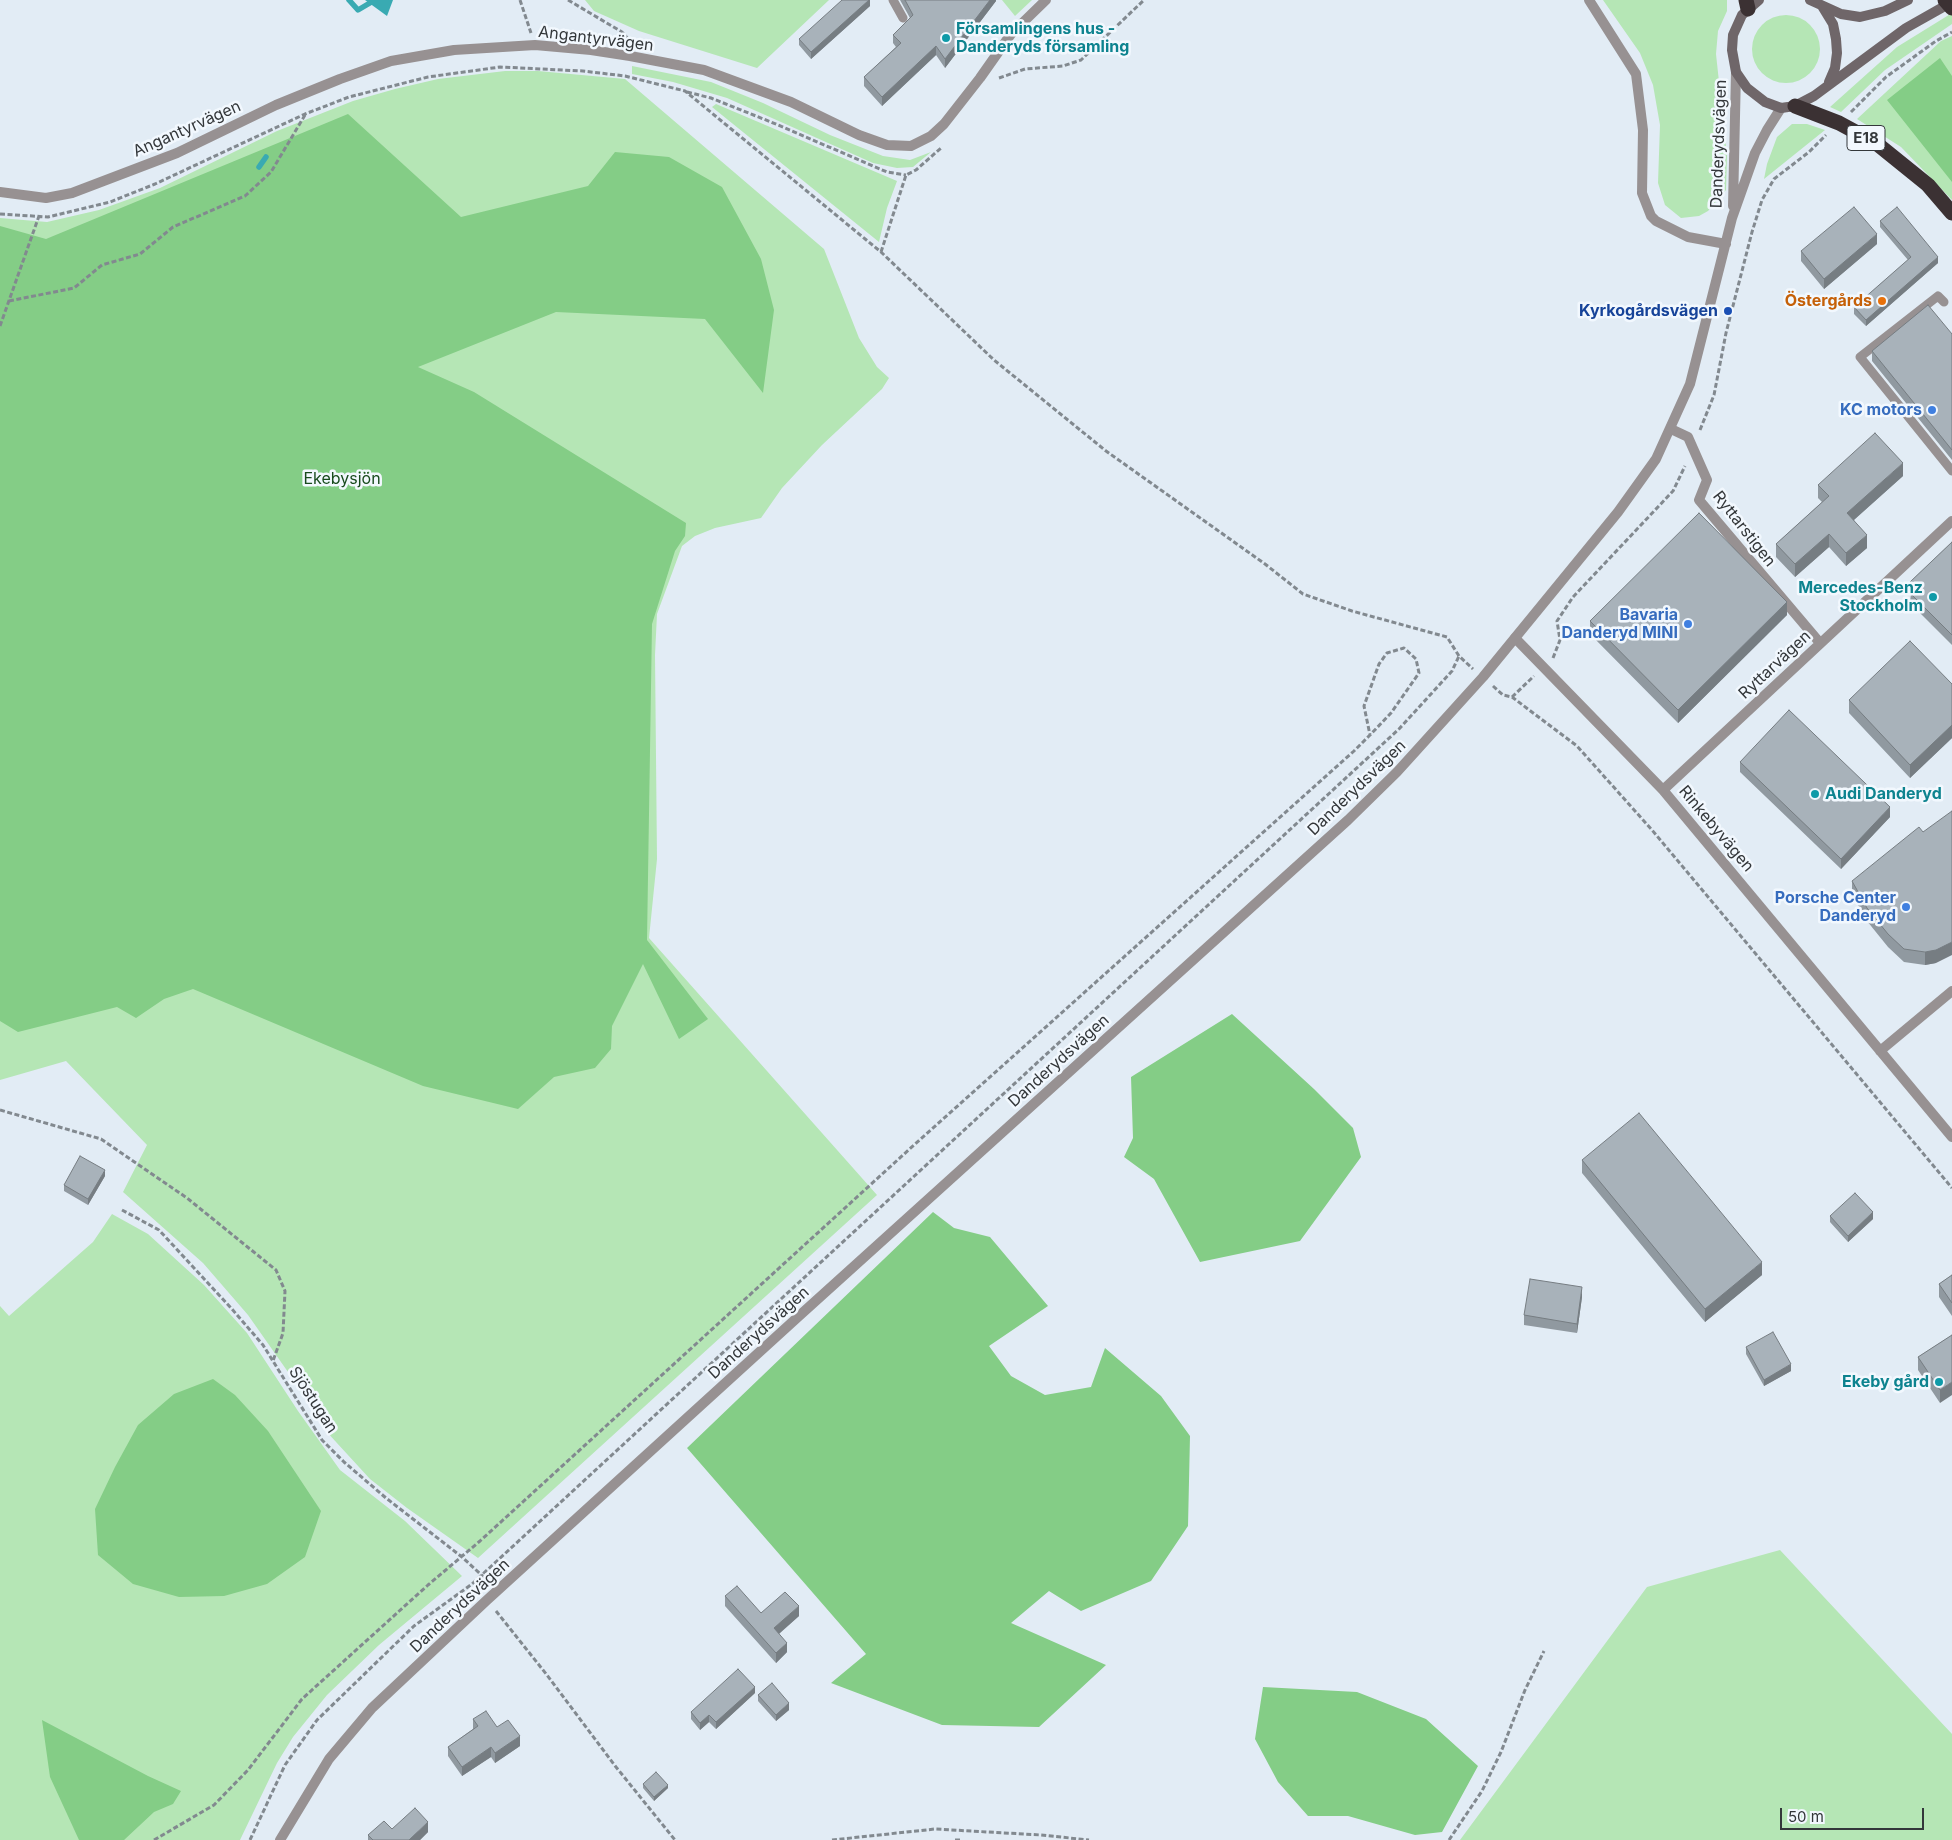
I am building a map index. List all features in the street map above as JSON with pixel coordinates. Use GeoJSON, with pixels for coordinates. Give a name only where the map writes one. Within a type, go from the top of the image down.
{"type":"FeatureCollection","features":[{"type":"Feature","properties":{"kind":"highway"},"geometry":{"type":"LineString","coordinates":[[1945,0],[1952,8]]}},
{"type":"Feature","properties":{"kind":"highway","name":"E18"},"geometry":{"type":"LineString","coordinates":[[1788,107],[1839,123],[1883,149],[1928,185],[1952,213]]}},
{"type":"Feature","properties":{"kind":"main road"},"geometry":{"type":"LineString","coordinates":[[1810,0],[1841,14],[1860,17],[1885,11],[1908,0]]}},
{"type":"Feature","properties":{"kind":"main road"},"geometry":{"type":"LineString","coordinates":[[1751,3],[1742,15],[1733,35],[1732,50],[1736,72],[1747,88],[1765,102],[1788,107],[1814,96],[1906,28],[1952,2]]}},
{"type":"Feature","properties":{"kind":"main road"},"geometry":{"type":"LineString","coordinates":[[1822,6],[1833,24],[1836,39],[1835,68],[1828,84]]}},
{"type":"Feature","properties":{"kind":"street","name":"Angantyrvägen"},"geometry":{"type":"LineString","coordinates":[[0,192],[46,198],[72,193],[177,153],[276,105],[391,61],[454,50],[535,45],[591,50],[704,70],[791,102],[859,135],[887,145],[911,146],[931,136],[944,124],[1011,34],[1046,0]]}},
{"type":"Feature","properties":{"kind":"street"},"geometry":{"type":"LineString","coordinates":[[1589,0],[1636,74],[1643,130],[1642,193],[1652,216],[1656,221],[1688,237],[1726,244]]}},
{"type":"Feature","properties":{"kind":"street","name":"Danderydsvägen"},"geometry":{"type":"LineString","coordinates":[[1732,218],[1736,72]]}},
{"type":"Feature","properties":{"kind":"street","name":"Danderydsvägen"},"geometry":{"type":"LineString","coordinates":[[280,1840],[329,1759],[372,1708],[487,1600],[799,1316],[1348,820],[1432,735],[1515,638],[1618,512],[1656,459],[1690,384],[1732,218],[1756,152],[1767,130],[1788,107]]}},
{"type":"Feature","properties":{"kind":"street","name":"Ryttarstigen"},"geometry":{"type":"LineString","coordinates":[[1671,429],[1688,437],[1707,480],[1699,500],[1820,643]]}},
{"type":"Feature","properties":{"kind":"street","name":"Ryttarvägen"},"geometry":{"type":"LineString","coordinates":[[1664,790],[1952,521]]}},
{"type":"Feature","properties":{"kind":"street","name":"Rinkebyvägen"},"geometry":{"type":"LineString","coordinates":[[1515,638],[1664,790],[1952,1137]]}},
{"type":"Feature","properties":{"kind":"street"},"geometry":{"type":"LineString","coordinates":[[1880,1051],[1952,991]]}},
{"type":"Feature","properties":{"kind":"lane"},"geometry":{"type":"LineString","coordinates":[[893,0],[904,18]]}},
{"type":"Feature","properties":{"kind":"lane"},"geometry":{"type":"LineString","coordinates":[[1944,302],[1938,296],[1860,357],[1952,471]]}},
{"type":"Feature","properties":{"kind":"path"},"geometry":{"type":"LineString","coordinates":[[520,0],[535,45]]}},
{"type":"Feature","properties":{"kind":"path"},"geometry":{"type":"LineString","coordinates":[[568,0],[622,32],[630,42],[630,56],[625,76]]}},
{"type":"Feature","properties":{"kind":"path"},"geometry":{"type":"LineString","coordinates":[[994,84],[1000,77],[1025,69],[1063,66],[1082,60],[1144,0]]}},
{"type":"Feature","properties":{"kind":"path"},"geometry":{"type":"LineString","coordinates":[[1952,32],[1936,41],[1886,77],[1809,152],[1774,179],[1762,200],[1744,264],[1726,333],[1714,395],[1693,448],[1673,491],[1574,597],[1557,621],[1560,640],[1553,658],[1512,697],[1577,746],[1652,830],[1952,1188]]}},
{"type":"Feature","properties":{"kind":"path"},"geometry":{"type":"LineString","coordinates":[[0,214],[48,217],[110,202],[155,184],[305,114],[349,98],[420,80],[500,67],[583,71],[625,76],[711,98],[888,172],[906,175],[916,170],[947,142]]}},
{"type":"Feature","properties":{"kind":"path"},"geometry":{"type":"LineString","coordinates":[[250,1840],[285,1765],[317,1720],[414,1626],[482,1575],[1399,729],[1452,671],[1459,656],[1447,637],[1303,594],[1265,564],[1106,451],[994,360],[881,252],[685,91]]}},
{"type":"Feature","properties":{"kind":"path"},"geometry":{"type":"LineString","coordinates":[[9,302],[74,288],[102,265],[140,254],[173,227],[245,196],[271,172],[305,114]]}},
{"type":"Feature","properties":{"kind":"path"},"geometry":{"type":"LineString","coordinates":[[881,252],[906,175]]}},
{"type":"Feature","properties":{"kind":"path"},"geometry":{"type":"LineString","coordinates":[[0,326],[46,198]]}},
{"type":"Feature","properties":{"kind":"path"},"geometry":{"type":"LineString","coordinates":[[154,1840],[214,1805],[248,1770],[302,1699],[428,1585],[462,1557],[914,1145],[1370,735],[1391,713],[1419,673],[1416,659],[1404,648],[1386,653],[1379,664],[1364,706],[1370,735]]}},
{"type":"Feature","properties":{"kind":"path"},"geometry":{"type":"LineString","coordinates":[[0,1110],[101,1139],[187,1198],[276,1270],[285,1291],[282,1333],[273,1361]]}},
{"type":"Feature","properties":{"kind":"path","name":"Sjöstugan"},"geometry":{"type":"LineString","coordinates":[[122,1210],[159,1230],[232,1308],[263,1345],[322,1440],[344,1462],[386,1498],[462,1557],[499,1590]]}},
{"type":"Feature","properties":{"kind":"path"},"geometry":{"type":"LineString","coordinates":[[472,1584],[542,1668],[675,1840]]}},
{"type":"Feature","properties":{"kind":"path"},"geometry":{"type":"LineString","coordinates":[[1449,1840],[1482,1792],[1501,1752],[1525,1690],[1544,1651]]}},
{"type":"Feature","properties":{"kind":"path"},"geometry":{"type":"LineString","coordinates":[[832,1840],[936,1830],[1041,1835],[1089,1840]]}},
{"type":"Feature","properties":{"kind":"path"},"geometry":{"type":"LineString","coordinates":[[955,1840],[961,1840]]}},
{"type":"Feature","properties":{"kind":"green space"},"geometry":{"type":"Polygon","coordinates":[[[585,0],[829,0],[757,68],[639,31],[594,11],[585,0]]]}},
{"type":"Feature","properties":{"kind":"green space"},"geometry":{"type":"Polygon","coordinates":[[[1002,0],[1032,0],[1015,16],[1002,0]]]}},
{"type":"Feature","properties":{"kind":"green space"},"geometry":{"type":"Polygon","coordinates":[[[1603,0],[1727,0],[1727,11],[1718,31],[1716,54],[1727,156],[1726,190],[1708,211],[1699,216],[1681,218],[1665,205],[1658,183],[1660,125],[1653,85],[1640,53],[1603,0]]]}},
{"type":"Feature","properties":{"kind":"green space"},"geometry":{"type":"Polygon","coordinates":[[[1952,13],[1952,24],[1885,70],[1841,112],[1830,107],[1897,47],[1952,13]]]}},
{"type":"Feature","properties":{"kind":"green space"},"geometry":{"type":"Polygon","coordinates":[[[1779,15],[1793,15],[1805,20],[1815,30],[1820,42],[1820,56],[1815,68],[1805,78],[1793,83],[1779,83],[1767,78],[1757,68],[1752,56],[1752,42],[1757,30],[1767,20],[1779,15]]]}},
{"type":"Feature","properties":{"kind":"green space"},"geometry":{"type":"Polygon","coordinates":[[[1952,36],[1952,200],[1901,147],[1857,119],[1941,41],[1952,36]]]}},
{"type":"Feature","properties":{"kind":"green space"},"geometry":{"type":"Polygon","coordinates":[[[1940,58],[1952,76],[1952,182],[1887,100],[1940,58]]]}},
{"type":"Feature","properties":{"kind":"green space"},"geometry":{"type":"Polygon","coordinates":[[[632,66],[711,82],[763,103],[830,135],[883,156],[910,160],[931,152],[913,167],[897,168],[873,163],[727,98],[673,82],[632,74],[632,66]]]}},
{"type":"Feature","properties":{"kind":"green space","name":"Ekebysjön"},"geometry":{"type":"Polygon","coordinates":[[[505,71],[538,71],[625,79],[824,249],[859,338],[877,367],[889,378],[882,389],[822,445],[782,488],[761,518],[715,528],[695,536],[682,546],[657,614],[655,655],[657,859],[649,938],[877,1195],[478,1558],[407,1508],[370,1479],[325,1430],[288,1372],[248,1315],[203,1263],[123,1192],[147,1145],[66,1061],[0,1080],[0,218],[47,222],[99,210],[160,188],[277,131],[353,101],[438,79],[505,71]]]}},
{"type":"Feature","properties":{"kind":"green space"},"geometry":{"type":"Polygon","coordinates":[[[716,104],[897,181],[887,208],[879,242],[712,107],[716,104]]]}},
{"type":"Feature","properties":{"kind":"green space","name":"Ekebysjön"},"geometry":{"type":"Polygon","coordinates":[[[348,114],[461,217],[588,186],[615,152],[669,157],[722,187],[761,259],[774,310],[763,393],[705,319],[556,312],[418,367],[474,392],[686,523],[685,536],[675,551],[652,624],[647,940],[708,1019],[679,1039],[643,964],[612,1026],[611,1049],[595,1068],[554,1077],[518,1109],[423,1086],[193,989],[164,999],[136,1018],[117,1007],[18,1032],[0,1021],[0,226],[46,239],[348,114]]]}},
{"type":"Feature","properties":{"kind":"green space"},"geometry":{"type":"Polygon","coordinates":[[[1792,124],[1807,124],[1825,130],[1764,179],[1767,164],[1777,137],[1792,124]]]}},
{"type":"Feature","properties":{"kind":"green space"},"geometry":{"type":"Polygon","coordinates":[[[1232,1014],[1314,1089],[1353,1128],[1361,1157],[1300,1241],[1200,1262],[1154,1179],[1124,1157],[1133,1138],[1131,1077],[1232,1014]]]}},
{"type":"Feature","properties":{"kind":"green space"},"geometry":{"type":"Polygon","coordinates":[[[933,1212],[954,1228],[990,1237],[1048,1306],[989,1346],[1011,1376],[1045,1395],[1091,1387],[1105,1348],[1161,1396],[1190,1436],[1188,1526],[1151,1581],[1081,1611],[1049,1591],[1011,1623],[1106,1665],[1039,1727],[942,1725],[831,1683],[866,1654],[687,1448],[933,1212]]]}},
{"type":"Feature","properties":{"kind":"green space"},"geometry":{"type":"Polygon","coordinates":[[[112,1214],[148,1234],[204,1285],[247,1333],[298,1411],[340,1470],[405,1521],[462,1576],[379,1645],[327,1695],[293,1737],[277,1763],[240,1840],[0,1840],[0,1306],[9,1316],[93,1242],[112,1214]]]}},
{"type":"Feature","properties":{"kind":"green space"},"geometry":{"type":"Polygon","coordinates":[[[213,1379],[235,1395],[268,1431],[321,1511],[305,1557],[267,1584],[224,1596],[179,1597],[133,1584],[98,1555],[95,1509],[138,1425],[174,1394],[213,1379]]]}},
{"type":"Feature","properties":{"kind":"green space"},"geometry":{"type":"Polygon","coordinates":[[[1780,1550],[1952,1734],[1952,1840],[1460,1840],[1647,1587],[1780,1550]]]}},
{"type":"Feature","properties":{"kind":"green space"},"geometry":{"type":"Polygon","coordinates":[[[1263,1687],[1357,1692],[1426,1719],[1478,1766],[1442,1832],[1415,1835],[1348,1816],[1308,1816],[1278,1782],[1255,1739],[1263,1687]]]}},
{"type":"Feature","properties":{"kind":"green space"},"geometry":{"type":"Polygon","coordinates":[[[42,1720],[148,1776],[181,1791],[173,1804],[154,1812],[124,1840],[79,1840],[50,1777],[42,1720]]]}},
{"type":"Feature","properties":{"kind":"water"},"geometry":{"type":"Polygon","coordinates":[[[365,0],[393,0],[387,16],[365,0]]]}},
{"type":"Feature","properties":{"kind":"building"},"geometry":{"type":"Polygon","coordinates":[[[842,0],[869,0],[811,52],[799,39],[842,0]]]}},
{"type":"Feature","properties":{"kind":"building"},"geometry":{"type":"Polygon","coordinates":[[[905,0],[990,0],[945,59],[936,46],[882,97],[864,77],[901,43],[893,35],[913,15],[905,0]]]}},
{"type":"Feature","properties":{"kind":"building"},"geometry":{"type":"Polygon","coordinates":[[[1854,207],[1877,234],[1824,279],[1801,251],[1854,207]]]}},
{"type":"Feature","properties":{"kind":"building"},"geometry":{"type":"Polygon","coordinates":[[[1897,207],[1938,257],[1866,320],[1854,307],[1911,257],[1880,221],[1897,207]]]}},
{"type":"Feature","properties":{"kind":"building","name":"KC motors"},"geometry":{"type":"Polygon","coordinates":[[[1928,305],[1952,334],[1952,450],[1872,351],[1928,305]]]}},
{"type":"Feature","properties":{"kind":"building"},"geometry":{"type":"Polygon","coordinates":[[[1875,433],[1903,463],[1847,513],[1867,535],[1846,553],[1829,534],[1795,564],[1776,544],[1829,496],[1818,485],[1875,433]]]}},
{"type":"Feature","properties":{"kind":"building","name":"Bavaria Danderyd MINI"},"geometry":{"type":"Polygon","coordinates":[[[1699,513],[1787,602],[1678,710],[1590,621],[1699,513]]]}},
{"type":"Feature","properties":{"kind":"building","name":"Mercedes-Benz Stockholm"},"geometry":{"type":"Polygon","coordinates":[[[1952,542],[1952,635],[1910,593],[1919,592],[1910,582],[1952,542]]]}},
{"type":"Feature","properties":{"kind":"building"},"geometry":{"type":"Polygon","coordinates":[[[1910,641],[1952,684],[1952,725],[1910,765],[1849,700],[1910,641]]]}},
{"type":"Feature","properties":{"kind":"building","name":"Audi Danderyd"},"geometry":{"type":"Polygon","coordinates":[[[1789,710],[1890,807],[1841,859],[1740,762],[1789,710]]]}},
{"type":"Feature","properties":{"kind":"building","name":"Porsche Center Danderyd"},"geometry":{"type":"Polygon","coordinates":[[[1952,811],[1952,942],[1936,950],[1925,952],[1904,949],[1888,934],[1867,908],[1852,881],[1919,827],[1923,832],[1952,811]]]}},
{"type":"Feature","properties":{"kind":"building"},"geometry":{"type":"Polygon","coordinates":[[[1639,1113],[1762,1262],[1705,1309],[1582,1160],[1639,1113]]]}},
{"type":"Feature","properties":{"kind":"building"},"geometry":{"type":"Polygon","coordinates":[[[80,1156],[105,1170],[88,1199],[64,1185],[80,1156]]]}},
{"type":"Feature","properties":{"kind":"building"},"geometry":{"type":"Polygon","coordinates":[[[1855,1193],[1873,1212],[1848,1236],[1830,1216],[1855,1193]]]}},
{"type":"Feature","properties":{"kind":"building"},"geometry":{"type":"Polygon","coordinates":[[[1952,1275],[1952,1303],[1939,1284],[1952,1275]]]}},
{"type":"Feature","properties":{"kind":"building"},"geometry":{"type":"Polygon","coordinates":[[[1530,1279],[1582,1287],[1577,1324],[1524,1315],[1530,1279]]]}},
{"type":"Feature","properties":{"kind":"building"},"geometry":{"type":"Polygon","coordinates":[[[1773,1332],[1791,1364],[1764,1380],[1746,1347],[1773,1332]]]}},
{"type":"Feature","properties":{"kind":"building","name":"Ekeby gård"},"geometry":{"type":"Polygon","coordinates":[[[1952,1335],[1952,1382],[1940,1390],[1918,1357],[1952,1335]]]}},
{"type":"Feature","properties":{"kind":"building"},"geometry":{"type":"Polygon","coordinates":[[[737,1586],[761,1613],[785,1592],[799,1606],[774,1628],[787,1643],[776,1653],[725,1596],[737,1586]]]}},
{"type":"Feature","properties":{"kind":"building"},"geometry":{"type":"Polygon","coordinates":[[[738,1669],[755,1687],[716,1722],[709,1715],[700,1723],[691,1712],[738,1669]]]}},
{"type":"Feature","properties":{"kind":"building"},"geometry":{"type":"Polygon","coordinates":[[[772,1683],[789,1703],[776,1715],[758,1695],[772,1683]]]}},
{"type":"Feature","properties":{"kind":"building"},"geometry":{"type":"Polygon","coordinates":[[[486,1711],[497,1727],[508,1720],[520,1736],[495,1753],[491,1747],[462,1767],[448,1747],[478,1726],[473,1719],[486,1711]]]}},
{"type":"Feature","properties":{"kind":"building"},"geometry":{"type":"Polygon","coordinates":[[[656,1772],[668,1785],[654,1797],[643,1784],[656,1772]]]}},
{"type":"Feature","properties":{"kind":"building"},"geometry":{"type":"Polygon","coordinates":[[[415,1808],[428,1822],[409,1840],[373,1840],[368,1835],[384,1821],[392,1829],[415,1808]]]}},
{"type":"Feature","properties":{"kind":"waterway"},"geometry":{"type":"LineString","coordinates":[[349,0],[358,10],[375,0]]}},
{"type":"Feature","properties":{"kind":"waterway"},"geometry":{"type":"LineString","coordinates":[[259,167],[266,157]]}},
{"type":"Feature","properties":{"kind":"place","name":"Församlingens hus - Danderyds församling"},"geometry":{"type":"Point","coordinates":[946,38]}},
{"type":"Feature","properties":{"kind":"place","name":"Östergårds"},"geometry":{"type":"Point","coordinates":[1882,301]}},
{"type":"Feature","properties":{"kind":"place","name":"Kyrkogårdsvägen"},"geometry":{"type":"Point","coordinates":[1728,311]}},
{"type":"Feature","properties":{"kind":"place","name":"KC motors"},"geometry":{"type":"Point","coordinates":[1932,410]}},
{"type":"Feature","properties":{"kind":"place","name":"Mercedes-Benz Stockholm"},"geometry":{"type":"Point","coordinates":[1933,597]}},
{"type":"Feature","properties":{"kind":"place","name":"Bavaria Danderyd MINI"},"geometry":{"type":"Point","coordinates":[1688,624]}},
{"type":"Feature","properties":{"kind":"place","name":"Audi Danderyd"},"geometry":{"type":"Point","coordinates":[1815,794]}},
{"type":"Feature","properties":{"kind":"place","name":"Porsche Center Danderyd"},"geometry":{"type":"Point","coordinates":[1906,907]}},
{"type":"Feature","properties":{"kind":"place","name":"Ekeby gård"},"geometry":{"type":"Point","coordinates":[1939,1382]}}]}
